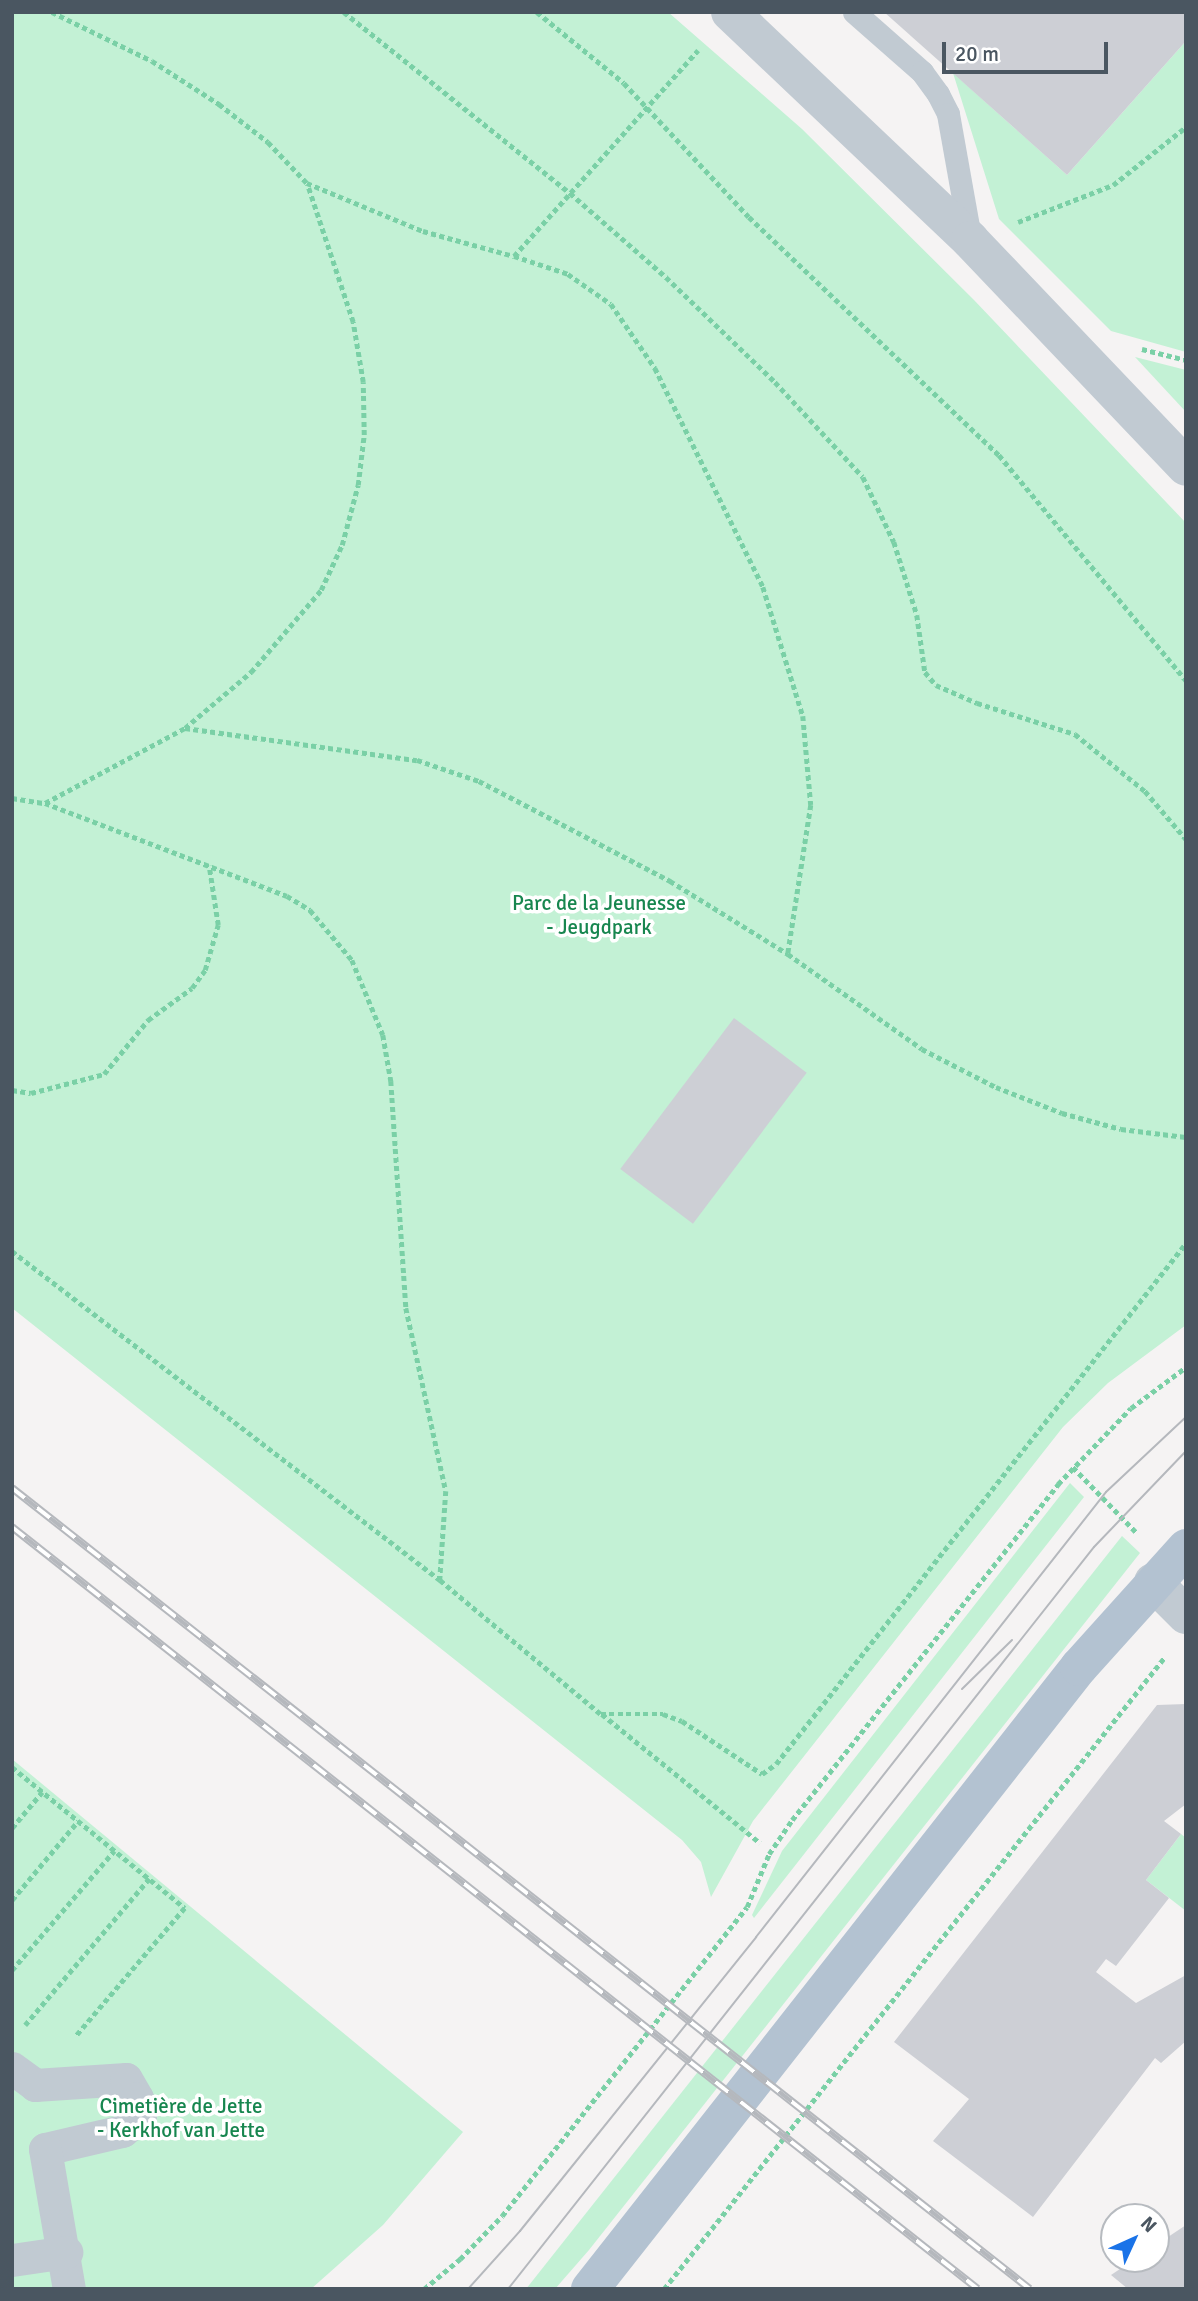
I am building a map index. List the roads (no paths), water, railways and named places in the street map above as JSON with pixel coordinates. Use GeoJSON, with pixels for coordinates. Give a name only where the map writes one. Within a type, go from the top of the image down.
{"type":"FeatureCollection","features":[{"type":"Feature","properties":{"kind":"main road"},"geometry":{"type":"LineString","coordinates":[[591,2288],[1086,1659],[1169,1565]]}},
{"type":"Feature","properties":{"kind":"street"},"geometry":{"type":"LineString","coordinates":[[731,13],[970,240],[1186,467]]}},
{"type":"Feature","properties":{"kind":"street"},"geometry":{"type":"LineString","coordinates":[[1169,1565],[1186,1615]]}},
{"type":"Feature","properties":{"kind":"street"},"geometry":{"type":"LineString","coordinates":[[23,2077],[126,2079],[137,2098],[140,2116],[122,2131],[45,2149],[66,2252],[68,2289]]}},
{"type":"Feature","properties":{"kind":"street"},"geometry":{"type":"LineString","coordinates":[[12,2260],[66,2252]]}},
{"type":"Feature","properties":{"kind":"lane"},"geometry":{"type":"LineString","coordinates":[[854,12],[922,72],[938,93],[948,114],[970,240]]}},
{"type":"Feature","properties":{"kind":"tram line"},"geometry":{"type":"LineString","coordinates":[[468,2289],[520,2231],[756,1937],[1106,1492],[1186,1417]]}},
{"type":"Feature","properties":{"kind":"tram line"},"geometry":{"type":"LineString","coordinates":[[508,2289],[1094,1547],[1186,1451]]}},
{"type":"Feature","properties":{"kind":"tram line"},"geometry":{"type":"LineString","coordinates":[[962,1689],[1012,1640]]}},
{"type":"Feature","properties":{"kind":"railway"},"geometry":{"type":"LineString","coordinates":[[12,1488],[1030,2289]]}},
{"type":"Feature","properties":{"kind":"railway"},"geometry":{"type":"LineString","coordinates":[[12,1527],[978,2289]]}},
{"type":"Feature","properties":{"kind":"park label","name":"Parc de la Jeunesse - Jeugdpark"},"geometry":{"type":"Point","coordinates":[599,915]}},
{"type":"Feature","properties":{"kind":"park label","name":"Cimetière de Jette - Kerkhof van Jette"},"geometry":{"type":"Point","coordinates":[181,2118]}}]}
